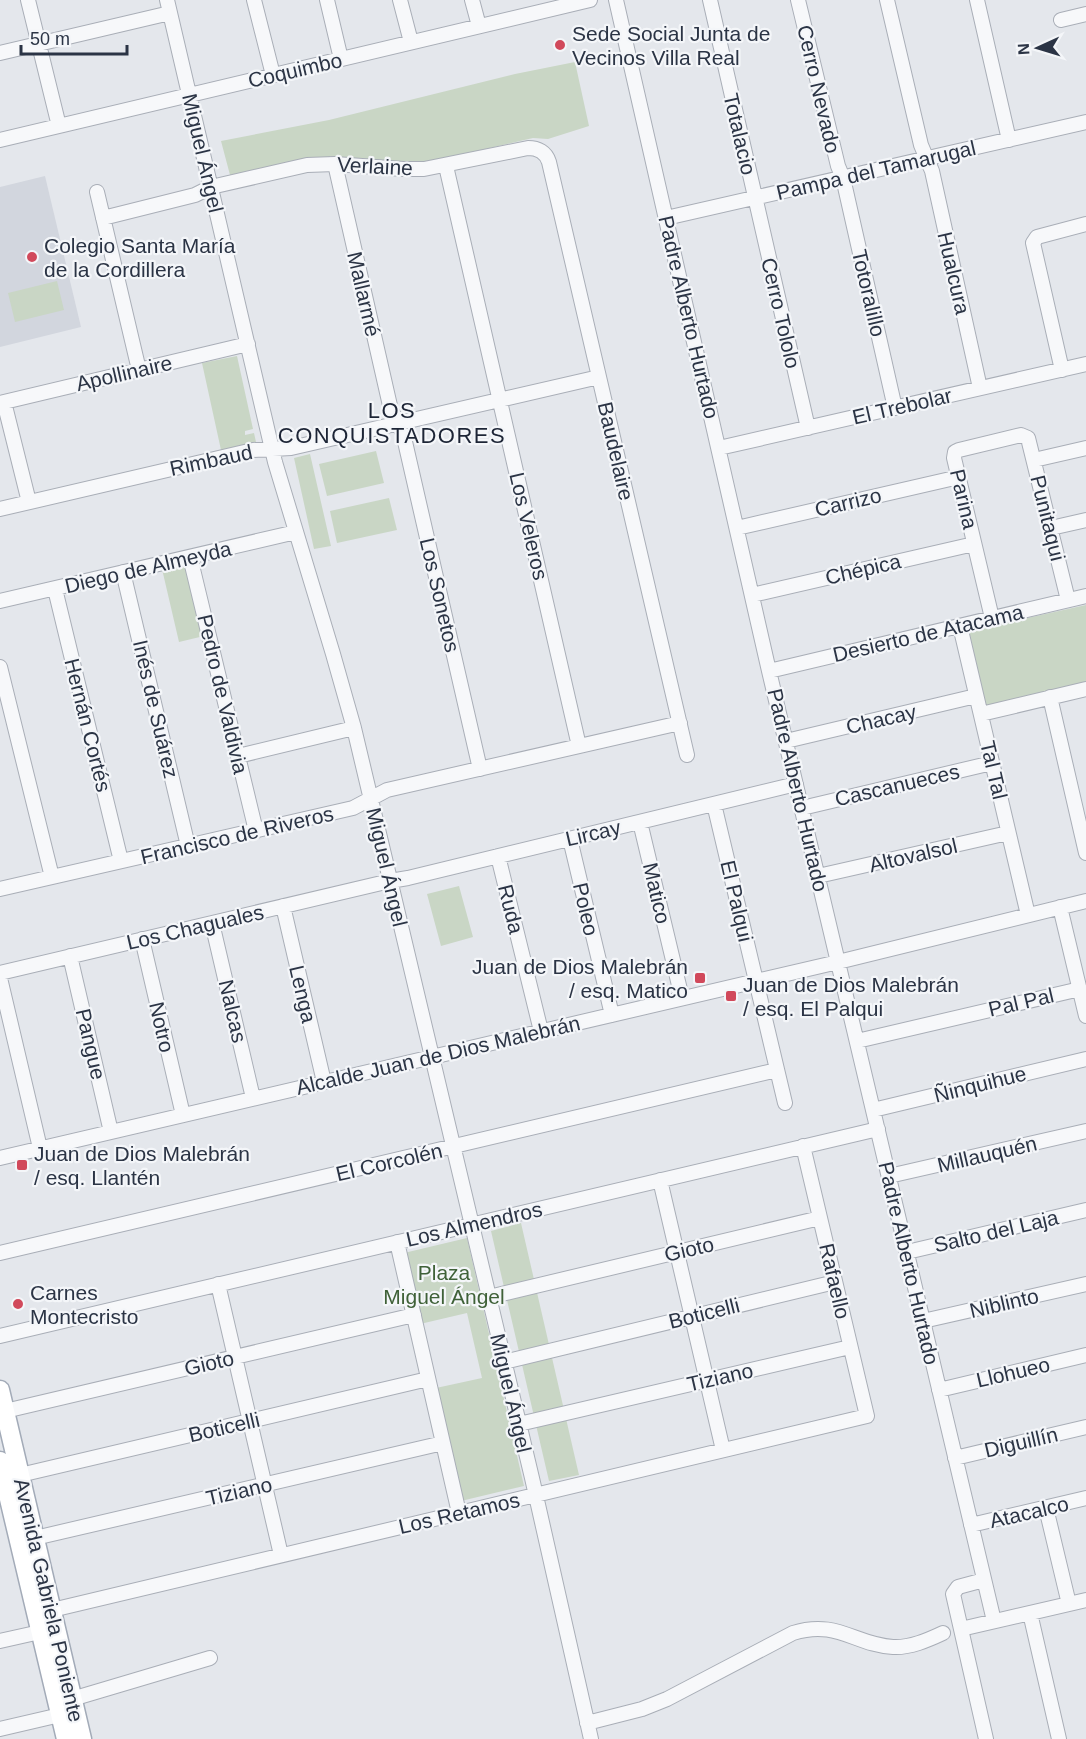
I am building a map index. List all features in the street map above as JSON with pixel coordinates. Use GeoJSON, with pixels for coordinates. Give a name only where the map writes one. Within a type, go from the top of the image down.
{"type":"FeatureCollection","features":[{"type":"Feature","properties":{"kind":"main road","name":"Avenida Gabriela Poniente"},"geometry":{"type":"LineString","coordinates":[[0,1390],[82,1739]]}},
{"type":"Feature","properties":{"kind":"main road","name":"Avenida Gabriela Poniente"},"geometry":{"type":"LineString","coordinates":[[0,1461],[66,1739]]}},
{"type":"Feature","properties":{"kind":"street"},"geometry":{"type":"LineString","coordinates":[[28,0],[58,126]]}},
{"type":"Feature","properties":{"kind":"street"},"geometry":{"type":"LineString","coordinates":[[254,0],[273,75]]}},
{"type":"Feature","properties":{"kind":"street"},"geometry":{"type":"LineString","coordinates":[[327,0],[341,59]]}},
{"type":"Feature","properties":{"kind":"street"},"geometry":{"type":"LineString","coordinates":[[400,0],[411,42]]}},
{"type":"Feature","properties":{"kind":"street"},"geometry":{"type":"LineString","coordinates":[[472,0],[479,26]]}},
{"type":"Feature","properties":{"kind":"street","name":"Coquimbo"},"geometry":{"type":"LineString","coordinates":[[0,140],[479,26],[546,5],[590,0]]}},
{"type":"Feature","properties":{"kind":"street","name":"Padre Alberto Hurtado"},"geometry":{"type":"LineString","coordinates":[[616,0],[769,671],[994,1621]]}},
{"type":"Feature","properties":{"kind":"street","name":"Totalacio"},"geometry":{"type":"LineString","coordinates":[[710,0],[755,198]]}},
{"type":"Feature","properties":{"kind":"street","name":"Cerro Nevado"},"geometry":{"type":"LineString","coordinates":[[798,0],[837,166],[843,178]]}},
{"type":"Feature","properties":{"kind":"street","name":"Hualcura"},"geometry":{"type":"LineString","coordinates":[[887,0],[921,145],[934,183],[980,388]]}},
{"type":"Feature","properties":{"kind":"street"},"geometry":{"type":"LineString","coordinates":[[977,0],[1009,140]]}},
{"type":"Feature","properties":{"kind":"street"},"geometry":{"type":"LineString","coordinates":[[0,53],[169,6]]}},
{"type":"Feature","properties":{"kind":"street","name":"Miguel Ángel"},"geometry":{"type":"LineString","coordinates":[[169,6],[272,449],[354,728],[591,1739]]}},
{"type":"Feature","properties":{"kind":"street"},"geometry":{"type":"LineString","coordinates":[[1061,20],[1086,14]]}},
{"type":"Feature","properties":{"kind":"street","name":"Pampa del Tamarugal"},"geometry":{"type":"LineString","coordinates":[[666,218],[1086,122]]}},
{"type":"Feature","properties":{"kind":"street","name":"Verlaine"},"geometry":{"type":"LineString","coordinates":[[103,218],[195,195],[211,187],[307,165],[335,164],[414,170],[446,166],[528,148],[539,150]]}},
{"type":"Feature","properties":{"kind":"street","name":"Baudelaire"},"geometry":{"type":"LineString","coordinates":[[539,150],[546,155],[549,162],[687,755]]}},
{"type":"Feature","properties":{"kind":"street","name":"Mallarmé"},"geometry":{"type":"LineString","coordinates":[[335,164],[391,410],[398,423]]}},
{"type":"Feature","properties":{"kind":"street","name":"Los Veleros"},"geometry":{"type":"LineString","coordinates":[[446,166],[579,746]]}},
{"type":"Feature","properties":{"kind":"street","name":"Totoralillo"},"geometry":{"type":"LineString","coordinates":[[843,178],[895,408]]}},
{"type":"Feature","properties":{"kind":"street"},"geometry":{"type":"LineString","coordinates":[[97,192],[139,370]]}},
{"type":"Feature","properties":{"kind":"street","name":"Cerro Tololo"},"geometry":{"type":"LineString","coordinates":[[755,198],[808,428]]}},
{"type":"Feature","properties":{"kind":"street"},"geometry":{"type":"LineString","coordinates":[[1062,370],[1033,247],[1035,240],[1041,235],[1086,224]]}},
{"type":"Feature","properties":{"kind":"street","name":"Apollinaire"},"geometry":{"type":"LineString","coordinates":[[2,402],[248,344]]}},
{"type":"Feature","properties":{"kind":"street","name":"El Trebolar"},"geometry":{"type":"LineString","coordinates":[[718,448],[1086,364]]}},
{"type":"Feature","properties":{"kind":"street","name":"Rimbaud"},"geometry":{"type":"LineString","coordinates":[[0,509],[253,450],[291,448],[599,377]]}},
{"type":"Feature","properties":{"kind":"street"},"geometry":{"type":"LineString","coordinates":[[2,402],[29,502]]}},
{"type":"Feature","properties":{"kind":"street","name":"Los Sonetos"},"geometry":{"type":"LineString","coordinates":[[398,423],[403,433],[480,769]]}},
{"type":"Feature","properties":{"kind":"street","name":"Parina"},"geometry":{"type":"LineString","coordinates":[[992,618],[954,455],[957,451],[1021,435],[1026,436]]}},
{"type":"Feature","properties":{"kind":"street","name":"Punitaqui"},"geometry":{"type":"LineString","coordinates":[[1026,436],[1068,600]]}},
{"type":"Feature","properties":{"kind":"street"},"geometry":{"type":"LineString","coordinates":[[1034,460],[1086,448]]}},
{"type":"Feature","properties":{"kind":"street","name":"Carrizo"},"geometry":{"type":"LineString","coordinates":[[737,528],[958,477]]}},
{"type":"Feature","properties":{"kind":"street"},"geometry":{"type":"LineString","coordinates":[[1051,528],[1086,520]]}},
{"type":"Feature","properties":{"kind":"street","name":"Diego de Almeyda"},"geometry":{"type":"LineString","coordinates":[[0,601],[296,532]]}},
{"type":"Feature","properties":{"kind":"street","name":"Chépica"},"geometry":{"type":"LineString","coordinates":[[752,595],[974,544]]}},
{"type":"Feature","properties":{"kind":"street","name":"Pedro de Valdivia"},"geometry":{"type":"LineString","coordinates":[[190,557],[256,831]]}},
{"type":"Feature","properties":{"kind":"street","name":"Inés de Suárez"},"geometry":{"type":"LineString","coordinates":[[123,573],[188,846]]}},
{"type":"Feature","properties":{"kind":"street","name":"Hernán Cortés"},"geometry":{"type":"LineString","coordinates":[[55,588],[121,861]]}},
{"type":"Feature","properties":{"kind":"street","name":"Desierto de Atacama"},"geometry":{"type":"LineString","coordinates":[[769,671],[1086,596]]}},
{"type":"Feature","properties":{"kind":"street","name":"Tal Tal"},"geometry":{"type":"LineString","coordinates":[[960,626],[1028,915]]}},
{"type":"Feature","properties":{"kind":"street"},"geometry":{"type":"LineString","coordinates":[[0,667],[52,877]]}},
{"type":"Feature","properties":{"kind":"street"},"geometry":{"type":"LineString","coordinates":[[981,714],[1086,688]]}},
{"type":"Feature","properties":{"kind":"street","name":"Chacay"},"geometry":{"type":"LineString","coordinates":[[786,741],[976,696]]}},
{"type":"Feature","properties":{"kind":"street"},"geometry":{"type":"LineString","coordinates":[[1050,697],[1086,853]]}},
{"type":"Feature","properties":{"kind":"street","name":"Francisco de Riveros"},"geometry":{"type":"LineString","coordinates":[[0,889],[353,808],[387,790],[680,723]]}},
{"type":"Feature","properties":{"kind":"street"},"geometry":{"type":"LineString","coordinates":[[238,756],[354,728]]}},
{"type":"Feature","properties":{"kind":"street","name":"Cascanueces"},"geometry":{"type":"LineString","coordinates":[[802,808],[992,763]]}},
{"type":"Feature","properties":{"kind":"street","name":"Lircay"},"geometry":{"type":"LineString","coordinates":[[390,881],[796,784]]}},
{"type":"Feature","properties":{"kind":"street","name":"El Palqui"},"geometry":{"type":"LineString","coordinates":[[714,804],[785,1103]]}},
{"type":"Feature","properties":{"kind":"street","name":"Matico"},"geometry":{"type":"LineString","coordinates":[[640,822],[682,998]]}},
{"type":"Feature","properties":{"kind":"street","name":"Altovalsol"},"geometry":{"type":"LineString","coordinates":[[818,876],[1008,832]]}},
{"type":"Feature","properties":{"kind":"street","name":"Poleo"},"geometry":{"type":"LineString","coordinates":[[570,839],[612,1015]]}},
{"type":"Feature","properties":{"kind":"street","name":"Ruda"},"geometry":{"type":"LineString","coordinates":[[498,856],[541,1031]]}},
{"type":"Feature","properties":{"kind":"street","name":"Los Chaguales"},"geometry":{"type":"LineString","coordinates":[[0,973],[390,881]]}},
{"type":"Feature","properties":{"kind":"street","name":"Alcalde Juan de Dios Malebrán"},"geometry":{"type":"LineString","coordinates":[[0,1158],[838,962],[1086,901]]}},
{"type":"Feature","properties":{"kind":"street","name":"Lenga"},"geometry":{"type":"LineString","coordinates":[[283,906],[324,1082]]}},
{"type":"Feature","properties":{"kind":"street"},"geometry":{"type":"LineString","coordinates":[[1060,907],[1086,1016]]}},
{"type":"Feature","properties":{"kind":"street","name":"Nalcas"},"geometry":{"type":"LineString","coordinates":[[212,923],[253,1098]]}},
{"type":"Feature","properties":{"kind":"street","name":"Notro"},"geometry":{"type":"LineString","coordinates":[[142,939],[183,1115]]}},
{"type":"Feature","properties":{"kind":"street","name":"Pangue"},"geometry":{"type":"LineString","coordinates":[[70,956],[111,1132]]}},
{"type":"Feature","properties":{"kind":"street"},"geometry":{"type":"LineString","coordinates":[[0,978],[40,1148]]}},
{"type":"Feature","properties":{"kind":"street","name":"Pal Pal"},"geometry":{"type":"LineString","coordinates":[[857,1041],[1080,988]]}},
{"type":"Feature","properties":{"kind":"street","name":"Ñinquihue"},"geometry":{"type":"LineString","coordinates":[[873,1110],[1086,1059]]}},
{"type":"Feature","properties":{"kind":"street","name":"El Corcolén"},"geometry":{"type":"LineString","coordinates":[[0,1253],[777,1070]]}},
{"type":"Feature","properties":{"kind":"street","name":"Los Almendros"},"geometry":{"type":"LineString","coordinates":[[0,1336],[878,1129]]}},
{"type":"Feature","properties":{"kind":"street","name":"Millauquén"},"geometry":{"type":"LineString","coordinates":[[889,1176],[1086,1131]]}},
{"type":"Feature","properties":{"kind":"street","name":"Rafaello"},"geometry":{"type":"LineString","coordinates":[[803,1146],[867,1416]]}},
{"type":"Feature","properties":{"kind":"street"},"geometry":{"type":"LineString","coordinates":[[660,1180],[723,1450]]}},
{"type":"Feature","properties":{"kind":"street","name":"Salto del Laja"},"geometry":{"type":"LineString","coordinates":[[907,1252],[1086,1210]]}},
{"type":"Feature","properties":{"kind":"street","name":"Gioto"},"geometry":{"type":"LineString","coordinates":[[489,1297],[820,1218]]}},
{"type":"Feature","properties":{"kind":"street"},"geometry":{"type":"LineString","coordinates":[[397,1242],[459,1513]]}},
{"type":"Feature","properties":{"kind":"street","name":"Boticelli"},"geometry":{"type":"LineString","coordinates":[[504,1362],[835,1282]]}},
{"type":"Feature","properties":{"kind":"street"},"geometry":{"type":"LineString","coordinates":[[218,1284],[281,1555]]}},
{"type":"Feature","properties":{"kind":"street","name":"Niblinto"},"geometry":{"type":"LineString","coordinates":[[923,1321],[1086,1284]]}},
{"type":"Feature","properties":{"kind":"street","name":"Gioto"},"geometry":{"type":"LineString","coordinates":[[5,1411],[414,1315]]}},
{"type":"Feature","properties":{"kind":"street","name":"Tiziano"},"geometry":{"type":"LineString","coordinates":[[519,1424],[850,1347]]}},
{"type":"Feature","properties":{"kind":"street","name":"Llohueo"},"geometry":{"type":"LineString","coordinates":[[939,1390],[1086,1354]]}},
{"type":"Feature","properties":{"kind":"street","name":"Boticelli"},"geometry":{"type":"LineString","coordinates":[[20,1475],[428,1379]]}},
{"type":"Feature","properties":{"kind":"street","name":"Los Retamos"},"geometry":{"type":"LineString","coordinates":[[52,1610],[867,1416]]}},
{"type":"Feature","properties":{"kind":"street","name":"Diguillín"},"geometry":{"type":"LineString","coordinates":[[955,1458],[1086,1427]]}},
{"type":"Feature","properties":{"kind":"street","name":"Tiziano"},"geometry":{"type":"LineString","coordinates":[[35,1538],[443,1443]]}},
{"type":"Feature","properties":{"kind":"street","name":"Atacalco"},"geometry":{"type":"LineString","coordinates":[[971,1525],[1086,1498]]}},
{"type":"Feature","properties":{"kind":"street"},"geometry":{"type":"LineString","coordinates":[[1046,1508],[1069,1604]]}},
{"type":"Feature","properties":{"kind":"street"},"geometry":{"type":"LineString","coordinates":[[984,1580],[958,1587],[954,1591],[953,1598],[986,1739]]}},
{"type":"Feature","properties":{"kind":"street"},"geometry":{"type":"LineString","coordinates":[[961,1629],[1086,1600]]}},
{"type":"Feature","properties":{"kind":"street"},"geometry":{"type":"LineString","coordinates":[[1030,1613],[1059,1739]]}},
{"type":"Feature","properties":{"kind":"street"},"geometry":{"type":"LineString","coordinates":[[587,1723],[642,1709],[667,1699],[794,1633],[807,1629],[821,1628],[844,1633],[880,1646],[894,1648],[910,1646],[943,1633]]}},
{"type":"Feature","properties":{"kind":"street"},"geometry":{"type":"LineString","coordinates":[[0,1641],[40,1632]]}},
{"type":"Feature","properties":{"kind":"street"},"geometry":{"type":"LineString","coordinates":[[72,1699],[210,1658]]}},
{"type":"Feature","properties":{"kind":"street"},"geometry":{"type":"LineString","coordinates":[[0,1729],[60,1715]]}},
{"type":"Feature","properties":{"kind":"shaded area","name":"Colegio Santa María de la Cordillera"},"geometry":{"type":"Polygon","coordinates":[[[45,176],[81,327],[0,347],[0,187],[45,176]]]}},
{"type":"Feature","properties":{"kind":"green space"},"geometry":{"type":"Polygon","coordinates":[[[575,62],[589,126],[548,139],[533,138],[418,163],[371,159],[310,158],[230,175],[221,141],[329,120],[515,74],[575,62]]]}},
{"type":"Feature","properties":{"kind":"green space"},"geometry":{"type":"Polygon","coordinates":[[[57,281],[64,310],[15,322],[8,293],[57,281]]]}},
{"type":"Feature","properties":{"kind":"green space"},"geometry":{"type":"Polygon","coordinates":[[[237,356],[253,429],[245,431],[245,435],[254,433],[256,442],[221,450],[202,363],[237,356]]]}},
{"type":"Feature","properties":{"kind":"green space"},"geometry":{"type":"Polygon","coordinates":[[[376,451],[384,483],[327,496],[319,464],[376,451]]]}},
{"type":"Feature","properties":{"kind":"green space"},"geometry":{"type":"Polygon","coordinates":[[[310,454],[331,546],[314,549],[294,458],[310,454]]]}},
{"type":"Feature","properties":{"kind":"green space"},"geometry":{"type":"Polygon","coordinates":[[[389,498],[397,530],[337,543],[330,511],[389,498]]]}},
{"type":"Feature","properties":{"kind":"green space"},"geometry":{"type":"Polygon","coordinates":[[[187,563],[204,636],[179,642],[162,569],[187,563]]]}},
{"type":"Feature","properties":{"kind":"green space"},"geometry":{"type":"Polygon","coordinates":[[[1086,605],[1086,684],[986,706],[969,631],[1086,605]]]}},
{"type":"Feature","properties":{"kind":"green space"},"geometry":{"type":"Polygon","coordinates":[[[459,886],[473,937],[441,946],[427,894],[459,886]]]}},
{"type":"Feature","properties":{"kind":"green space"},"geometry":{"type":"Polygon","coordinates":[[[521,1223],[579,1475],[549,1481],[491,1231],[521,1223]]]}},
{"type":"Feature","properties":{"kind":"green space","name":"Plaza Miguel Ángel"},"geometry":{"type":"Polygon","coordinates":[[[467,1238],[524,1486],[461,1501],[436,1388],[482,1378],[467,1313],[420,1324],[404,1253],[467,1238]]]}},
{"type":"Feature","properties":{"kind":"place","name":"Sede Social Junta de Vecinos Villa Real"},"geometry":{"type":"Point","coordinates":[560,45]}},
{"type":"Feature","properties":{"kind":"place","name":"Colegio Santa María de la Cordillera"},"geometry":{"type":"Point","coordinates":[32,257]}},
{"type":"Feature","properties":{"kind":"place","name":"Juan de Dios Malebrán / esq. Matico"},"geometry":{"type":"Point","coordinates":[700,978]}},
{"type":"Feature","properties":{"kind":"place","name":"Juan de Dios Malebrán / esq. El Palqui"},"geometry":{"type":"Point","coordinates":[731,996]}},
{"type":"Feature","properties":{"kind":"place","name":"Juan de Dios Malebrán / esq. Llantén"},"geometry":{"type":"Point","coordinates":[22,1165]}},
{"type":"Feature","properties":{"kind":"place","name":"Carnes Montecristo"},"geometry":{"type":"Point","coordinates":[18,1304]}},
{"type":"Feature","properties":{"kind":"district","name":"LOS CONQUISTADORES"},"geometry":{"type":"Point","coordinates":[392,422]}}]}
